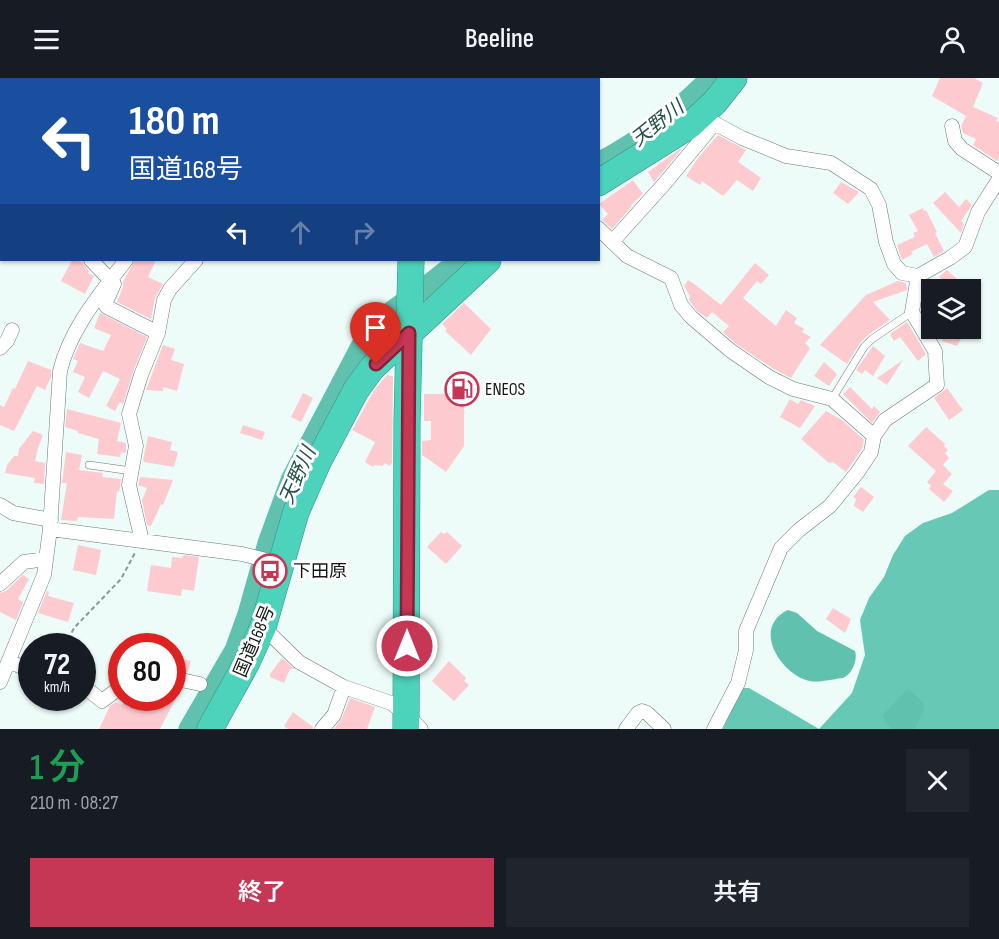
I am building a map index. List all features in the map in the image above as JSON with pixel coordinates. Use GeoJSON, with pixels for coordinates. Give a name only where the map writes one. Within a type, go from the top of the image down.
{"type":"FeatureCollection","features":[{"type":"Feature","properties":{"kind":"highway"},"geometry":{"type":"LineString","coordinates":[[600,182],[676,136],[708,120],[734,78]]}},
{"type":"Feature","properties":{"kind":"highway","name":"国道168号"},"geometry":{"type":"LineString","coordinates":[[210,729],[248,662],[263,627],[276,562],[318,462],[356,390],[409,323],[487,261]]}},
{"type":"Feature","properties":{"kind":"highway"},"geometry":{"type":"LineString","coordinates":[[411,270],[409,323],[411,724]]}},
{"type":"Feature","properties":{"kind":"street"},"geometry":{"type":"LineString","coordinates":[[612,242],[665,183],[708,120],[742,138],[786,156],[831,163],[871,189],[879,206],[886,242],[894,264],[902,273],[918,276],[965,247],[978,212],[999,179]]}},
{"type":"Feature","properties":{"kind":"street"},"geometry":{"type":"LineString","coordinates":[[952,126],[955,141],[962,150],[999,173]]}},
{"type":"Feature","properties":{"kind":"street"},"geometry":{"type":"LineString","coordinates":[[600,230],[627,256],[671,278],[681,305],[691,317],[744,361],[793,389],[832,399],[874,436]]}},
{"type":"Feature","properties":{"kind":"street"},"geometry":{"type":"LineString","coordinates":[[92,261],[114,284],[105,304],[107,307],[158,333]]}},
{"type":"Feature","properties":{"kind":"street"},"geometry":{"type":"LineString","coordinates":[[18,671],[3,670],[44,574],[51,525],[60,371],[64,353],[72,336],[125,261]]}},
{"type":"Feature","properties":{"kind":"street"},"geometry":{"type":"LineString","coordinates":[[142,541],[129,484],[136,446],[129,414],[141,375],[158,333],[164,300],[170,289],[195,261]]}},
{"type":"Feature","properties":{"kind":"street"},"geometry":{"type":"LineString","coordinates":[[714,729],[738,683],[746,650],[746,631],[781,548],[799,530],[830,506],[871,452],[874,436],[885,420],[937,385],[935,351],[912,312],[918,276]]}},
{"type":"Feature","properties":{"kind":"street"},"geometry":{"type":"LineString","coordinates":[[0,348],[7,341],[12,330]]}},
{"type":"Feature","properties":{"kind":"street"},"geometry":{"type":"LineString","coordinates":[[0,505],[13,513],[51,525],[142,541],[242,554],[276,562]]}},
{"type":"Feature","properties":{"kind":"street"},"geometry":{"type":"LineString","coordinates":[[0,584],[24,562],[46,559]]}},
{"type":"Feature","properties":{"kind":"street"},"geometry":{"type":"LineString","coordinates":[[263,627],[299,662],[344,687],[391,703],[411,724]]}},
{"type":"Feature","properties":{"kind":"street"},"geometry":{"type":"LineString","coordinates":[[186,681],[200,684]]}},
{"type":"Feature","properties":{"kind":"street"},"geometry":{"type":"LineString","coordinates":[[322,729],[334,715],[344,687]]}},
{"type":"Feature","properties":{"kind":"street"},"geometry":{"type":"LineString","coordinates":[[96,696],[102,701],[108,696]]}},
{"type":"Feature","properties":{"kind":"street"},"geometry":{"type":"LineString","coordinates":[[626,729],[642,711],[664,729]]}},
{"type":"Feature","properties":{"kind":"lane"},"geometry":{"type":"LineString","coordinates":[[832,399],[864,347],[912,312]]}},
{"type":"Feature","properties":{"kind":"lane"},"geometry":{"type":"LineString","coordinates":[[88,465],[132,471]]}},
{"type":"Feature","properties":{"kind":"path"},"geometry":{"type":"LineString","coordinates":[[72,633],[121,579],[142,541]]}},
{"type":"Feature","properties":{"kind":"shaded area"},"geometry":{"type":"Polygon","coordinates":[[[989,490],[999,490],[999,729],[819,729],[852,693],[865,655],[860,620],[869,598],[884,577],[893,555],[905,536],[923,523],[952,513],[989,490]]]}},
{"type":"Feature","properties":{"kind":"shaded area"},"geometry":{"type":"Polygon","coordinates":[[[788,610],[797,613],[817,631],[855,651],[855,662],[852,670],[846,676],[815,682],[796,675],[787,668],[773,648],[771,637],[772,627],[777,618],[788,610]]]}},
{"type":"Feature","properties":{"kind":"shaded area"},"geometry":{"type":"Polygon","coordinates":[[[743,688],[749,688],[819,729],[723,729],[736,699],[743,688]]]}},
{"type":"Feature","properties":{"kind":"shaded area"},"geometry":{"type":"Polygon","coordinates":[[[909,689],[924,704],[923,712],[914,729],[893,729],[885,722],[883,715],[909,689]]]}},
{"type":"Feature","properties":{"kind":"building"},"geometry":{"type":"Polygon","coordinates":[[[940,78],[974,78],[983,83],[973,107],[998,118],[996,121],[999,122],[997,161],[973,145],[976,139],[963,133],[961,126],[966,116],[932,96],[940,78]]]}},
{"type":"Feature","properties":{"kind":"building"},"geometry":{"type":"Polygon","coordinates":[[[718,135],[746,150],[738,162],[761,178],[753,191],[737,180],[723,196],[702,181],[700,185],[686,176],[718,135]]]}},
{"type":"Feature","properties":{"kind":"building"},"geometry":{"type":"Polygon","coordinates":[[[681,150],[654,182],[648,172],[681,150]]]}},
{"type":"Feature","properties":{"kind":"building"},"geometry":{"type":"Polygon","coordinates":[[[633,180],[643,194],[612,229],[602,220],[608,214],[600,203],[633,180]]]}},
{"type":"Feature","properties":{"kind":"building"},"geometry":{"type":"Polygon","coordinates":[[[841,182],[859,192],[848,204],[833,193],[841,182]]]}},
{"type":"Feature","properties":{"kind":"building"},"geometry":{"type":"Polygon","coordinates":[[[945,192],[959,207],[966,199],[972,205],[961,221],[964,224],[961,233],[933,203],[945,192]]]}},
{"type":"Feature","properties":{"kind":"building"},"geometry":{"type":"Polygon","coordinates":[[[923,208],[937,232],[935,233],[944,251],[934,257],[927,244],[911,252],[913,254],[902,260],[897,245],[915,237],[913,233],[918,231],[909,215],[923,208]]]}},
{"type":"Feature","properties":{"kind":"building"},"geometry":{"type":"Polygon","coordinates":[[[71,261],[82,262],[89,271],[88,273],[94,276],[85,294],[61,281],[71,261]]]}},
{"type":"Feature","properties":{"kind":"building"},"geometry":{"type":"Polygon","coordinates":[[[134,261],[156,261],[148,277],[163,284],[155,298],[151,319],[117,302],[123,282],[134,261]]]}},
{"type":"Feature","properties":{"kind":"building"},"geometry":{"type":"Polygon","coordinates":[[[755,263],[769,275],[761,284],[757,281],[743,298],[776,326],[786,310],[797,318],[794,323],[804,329],[802,332],[811,337],[805,343],[810,348],[791,378],[736,344],[723,332],[729,326],[712,312],[707,318],[697,311],[689,300],[690,296],[684,286],[688,280],[721,305],[755,263]]]}},
{"type":"Feature","properties":{"kind":"building"},"geometry":{"type":"Polygon","coordinates":[[[947,270],[957,279],[942,279],[939,277],[947,270]]]}},
{"type":"Feature","properties":{"kind":"building"},"geometry":{"type":"Polygon","coordinates":[[[898,281],[906,283],[907,290],[873,302],[890,320],[860,343],[847,364],[820,345],[866,295],[898,281]]]}},
{"type":"Feature","properties":{"kind":"building"},"geometry":{"type":"Polygon","coordinates":[[[464,303],[491,329],[471,355],[445,331],[447,329],[442,324],[464,303]]]}},
{"type":"Feature","properties":{"kind":"building"},"geometry":{"type":"Polygon","coordinates":[[[100,313],[147,337],[123,404],[120,402],[115,411],[106,406],[120,379],[103,371],[89,398],[78,392],[85,377],[73,372],[78,361],[73,359],[80,343],[103,351],[111,335],[94,328],[100,313]]]}},
{"type":"Feature","properties":{"kind":"building"},"geometry":{"type":"Polygon","coordinates":[[[907,322],[926,354],[918,361],[900,337],[894,341],[890,334],[907,322]]]}},
{"type":"Feature","properties":{"kind":"building"},"geometry":{"type":"Polygon","coordinates":[[[943,339],[961,339],[957,346],[942,341],[943,339]]]}},
{"type":"Feature","properties":{"kind":"building"},"geometry":{"type":"Polygon","coordinates":[[[163,345],[175,349],[171,360],[184,364],[177,391],[163,387],[163,391],[146,390],[163,345]]]}},
{"type":"Feature","properties":{"kind":"building"},"geometry":{"type":"Polygon","coordinates":[[[873,346],[885,356],[873,376],[865,370],[862,374],[856,370],[873,346]]]}},
{"type":"Feature","properties":{"kind":"building"},"geometry":{"type":"Polygon","coordinates":[[[903,360],[887,385],[877,378],[903,360]]]}},
{"type":"Feature","properties":{"kind":"building"},"geometry":{"type":"Polygon","coordinates":[[[28,361],[51,370],[51,377],[45,390],[37,386],[14,431],[0,425],[0,405],[4,407],[28,361]]]}},
{"type":"Feature","properties":{"kind":"building"},"geometry":{"type":"Polygon","coordinates":[[[824,362],[837,374],[829,386],[814,376],[824,362]]]}},
{"type":"Feature","properties":{"kind":"building"},"geometry":{"type":"Polygon","coordinates":[[[387,375],[393,376],[392,463],[390,466],[384,463],[383,466],[374,465],[373,467],[365,462],[375,442],[352,430],[375,389],[387,375]]]}},
{"type":"Feature","properties":{"kind":"building"},"geometry":{"type":"Polygon","coordinates":[[[850,387],[872,409],[874,406],[880,412],[872,423],[843,394],[850,387]]]}},
{"type":"Feature","properties":{"kind":"building"},"geometry":{"type":"Polygon","coordinates":[[[947,388],[963,410],[949,420],[934,398],[947,388]]]}},
{"type":"Feature","properties":{"kind":"building"},"geometry":{"type":"Polygon","coordinates":[[[303,393],[313,398],[301,422],[291,417],[303,393]]]}},
{"type":"Feature","properties":{"kind":"building"},"geometry":{"type":"Polygon","coordinates":[[[424,394],[464,394],[464,446],[446,472],[422,455],[422,441],[431,440],[431,421],[424,421],[424,394]]]}},
{"type":"Feature","properties":{"kind":"building"},"geometry":{"type":"Polygon","coordinates":[[[790,399],[798,404],[801,400],[815,406],[800,428],[780,417],[790,399]]]}},
{"type":"Feature","properties":{"kind":"building"},"geometry":{"type":"Polygon","coordinates":[[[67,409],[121,423],[117,441],[126,443],[126,453],[121,452],[120,457],[97,454],[99,439],[65,427],[67,409]]]}},
{"type":"Feature","properties":{"kind":"building"},"geometry":{"type":"Polygon","coordinates":[[[826,411],[842,420],[864,440],[862,449],[846,472],[833,462],[829,463],[801,439],[826,411]]]}},
{"type":"Feature","properties":{"kind":"building"},"geometry":{"type":"Polygon","coordinates":[[[243,425],[265,432],[262,440],[240,433],[243,425]]]}},
{"type":"Feature","properties":{"kind":"building"},"geometry":{"type":"Polygon","coordinates":[[[926,427],[945,444],[948,450],[945,453],[949,458],[943,465],[952,474],[943,484],[953,491],[944,502],[929,489],[931,486],[927,482],[936,471],[908,446],[926,427]]]}},
{"type":"Feature","properties":{"kind":"building"},"geometry":{"type":"Polygon","coordinates":[[[33,431],[43,435],[35,461],[45,463],[44,484],[34,483],[35,478],[5,473],[7,465],[14,456],[18,456],[19,449],[33,431]]]}},
{"type":"Feature","properties":{"kind":"building"},"geometry":{"type":"Polygon","coordinates":[[[148,436],[172,442],[170,450],[178,452],[174,467],[144,462],[148,436]]]}},
{"type":"Feature","properties":{"kind":"building"},"geometry":{"type":"Polygon","coordinates":[[[66,452],[82,455],[79,470],[103,473],[102,477],[121,479],[119,492],[117,491],[114,519],[78,517],[77,521],[61,520],[67,483],[62,483],[66,452]]]}},
{"type":"Feature","properties":{"kind":"building"},"geometry":{"type":"Polygon","coordinates":[[[140,477],[173,480],[151,526],[147,525],[142,500],[147,488],[138,485],[140,477]]]}},
{"type":"Feature","properties":{"kind":"building"},"geometry":{"type":"Polygon","coordinates":[[[861,487],[874,497],[863,512],[854,506],[856,499],[853,497],[861,487]]]}},
{"type":"Feature","properties":{"kind":"building"},"geometry":{"type":"Polygon","coordinates":[[[441,532],[444,534],[447,532],[462,546],[446,564],[427,547],[441,532]]]}},
{"type":"Feature","properties":{"kind":"building"},"geometry":{"type":"Polygon","coordinates":[[[78,545],[101,550],[96,575],[73,570],[78,545]]]}},
{"type":"Feature","properties":{"kind":"building"},"geometry":{"type":"Polygon","coordinates":[[[183,555],[199,557],[194,591],[182,589],[181,596],[147,591],[151,565],[171,568],[172,557],[182,558],[183,555]]]}},
{"type":"Feature","properties":{"kind":"building"},"geometry":{"type":"Polygon","coordinates":[[[23,575],[29,579],[18,599],[23,602],[16,620],[0,612],[0,593],[6,591],[23,575]]]}},
{"type":"Feature","properties":{"kind":"building"},"geometry":{"type":"Polygon","coordinates":[[[47,591],[48,596],[74,603],[68,622],[38,613],[47,591]]]}},
{"type":"Feature","properties":{"kind":"building"},"geometry":{"type":"Polygon","coordinates":[[[833,608],[851,619],[845,633],[826,619],[833,608]]]}},
{"type":"Feature","properties":{"kind":"building"},"geometry":{"type":"Polygon","coordinates":[[[282,658],[294,669],[290,669],[284,683],[270,677],[282,658]]]}},
{"type":"Feature","properties":{"kind":"building"},"geometry":{"type":"Polygon","coordinates":[[[186,660],[191,661],[188,672],[186,672],[186,660]]]}},
{"type":"Feature","properties":{"kind":"building"},"geometry":{"type":"Polygon","coordinates":[[[449,661],[466,678],[464,681],[469,685],[454,701],[432,681],[449,661]]]}},
{"type":"Feature","properties":{"kind":"building"},"geometry":{"type":"Polygon","coordinates":[[[350,698],[375,707],[367,729],[334,729],[342,718],[350,698]]]}},
{"type":"Feature","properties":{"kind":"building"},"geometry":{"type":"Polygon","coordinates":[[[108,710],[169,711],[160,729],[99,729],[108,710]]]}},
{"type":"Feature","properties":{"kind":"building"},"geometry":{"type":"Polygon","coordinates":[[[293,712],[313,729],[288,729],[284,726],[293,712]]]}},
{"type":"Feature","properties":{"kind":"waterway","name":"天野川"},"geometry":{"type":"LineString","coordinates":[[600,162],[630,145],[658,125],[711,78]]}},
{"type":"Feature","properties":{"kind":"waterway","name":"天野川"},"geometry":{"type":"LineString","coordinates":[[189,729],[235,650],[248,614],[268,543],[291,480],[365,339],[392,311],[459,261]]}},
{"type":"Feature","properties":{"kind":"place","name":"ENEOS"},"geometry":{"type":"Point","coordinates":[462,389]}},
{"type":"Feature","properties":{"kind":"place","name":"下田原"},"geometry":{"type":"Point","coordinates":[270,571]}},
{"type":"Feature","properties":{"kind":"route"},"geometry":{"type":"LineString","coordinates":[[376,364],[409,333],[407,646]]}}]}
